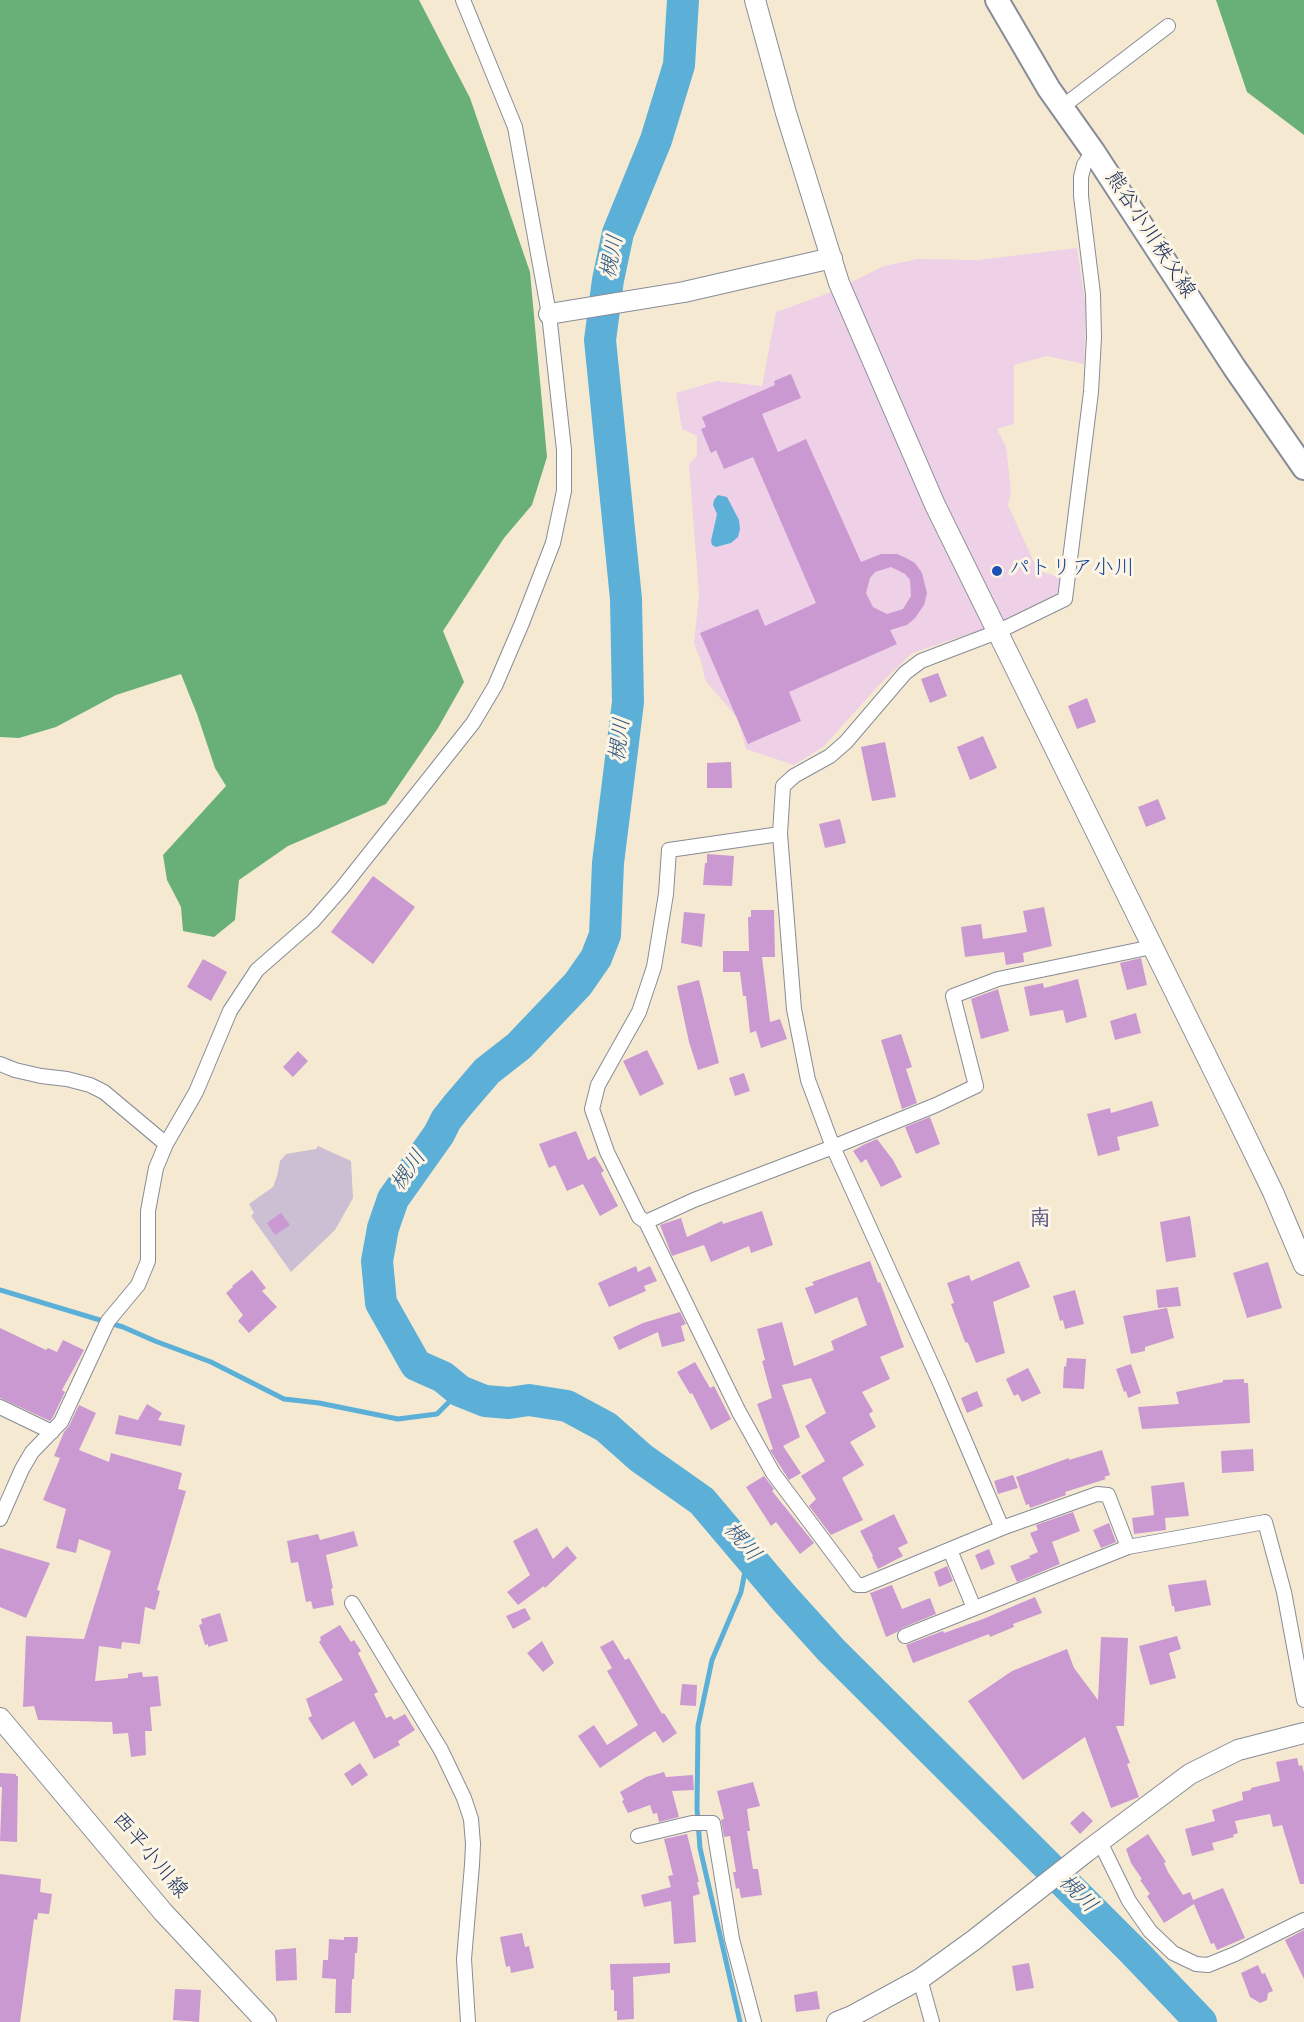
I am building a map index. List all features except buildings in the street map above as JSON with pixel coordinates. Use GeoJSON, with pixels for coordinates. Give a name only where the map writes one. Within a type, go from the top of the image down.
{"type":"FeatureCollection","features":[{"type":"Feature","properties":{"kind":"main road","name":"熊谷小川秩父線"},"geometry":{"type":"LineString","coordinates":[[997,0],[1062,107],[1233,367],[1304,468]]}},
{"type":"Feature","properties":{"kind":"street"},"geometry":{"type":"LineString","coordinates":[[0,1519],[32,1452],[60,1422],[108,1321],[135,1290],[148,1261],[148,1211],[156,1168],[166,1144],[196,1092],[231,1011],[257,970],[313,921],[342,888],[473,723],[495,686],[553,543],[564,491],[564,450],[556,313],[515,127],[463,0]]}},
{"type":"Feature","properties":{"kind":"street"},"geometry":{"type":"LineString","coordinates":[[754,0],[786,113],[839,283],[934,505],[1273,1192],[1304,1265]]}},
{"type":"Feature","properties":{"kind":"street"},"geometry":{"type":"LineString","coordinates":[[1062,107],[1168,26]]}},
{"type":"Feature","properties":{"kind":"street"},"geometry":{"type":"LineString","coordinates":[[1002,1528],[946,1395],[833,1147],[808,1080],[794,1009],[780,834],[783,786],[794,776],[830,756],[846,742],[904,673],[921,661],[997,632],[1065,599],[1091,392],[1094,337],[1093,294],[1081,196],[1081,177],[1084,165],[1093,151]]}},
{"type":"Feature","properties":{"kind":"street"},"geometry":{"type":"LineString","coordinates":[[556,313],[684,292],[832,258]]}},
{"type":"Feature","properties":{"kind":"street"},"geometry":{"type":"LineString","coordinates":[[780,834],[669,850],[666,894],[654,967],[639,1012],[598,1084],[591,1109],[607,1152],[639,1217],[646,1222],[739,1412],[773,1473],[858,1585],[864,1585],[1002,1528],[1097,1494],[1108,1495],[1128,1547]]}},
{"type":"Feature","properties":{"kind":"street"},"geometry":{"type":"LineString","coordinates":[[646,1222],[694,1200],[936,1105],[976,1086],[953,996],[998,979],[1152,947]]}},
{"type":"Feature","properties":{"kind":"street"},"geometry":{"type":"LineString","coordinates":[[0,1064],[41,1077],[67,1079],[90,1085],[104,1092],[166,1144]]}},
{"type":"Feature","properties":{"kind":"street"},"geometry":{"type":"LineString","coordinates":[[0,1407],[52,1432]]}},
{"type":"Feature","properties":{"kind":"street"},"geometry":{"type":"LineString","coordinates":[[905,1636],[1128,1547],[1265,1522],[1284,1592],[1304,1700]]}},
{"type":"Feature","properties":{"kind":"street"},"geometry":{"type":"LineString","coordinates":[[950,1551],[974,1608]]}},
{"type":"Feature","properties":{"kind":"street"},"geometry":{"type":"LineString","coordinates":[[352,1603],[441,1750],[464,1798],[471,1819],[473,1844],[465,1959],[468,2022]]}},
{"type":"Feature","properties":{"kind":"street","name":"西平小川線"},"geometry":{"type":"LineString","coordinates":[[0,1718],[163,1912],[266,2022]]}},
{"type":"Feature","properties":{"kind":"street"},"geometry":{"type":"LineString","coordinates":[[837,2022],[920,1979],[1190,1774],[1239,1750],[1304,1733]]}},
{"type":"Feature","properties":{"kind":"street"},"geometry":{"type":"LineString","coordinates":[[638,1836],[692,1823],[713,1823],[732,1939],[754,2022]]}},
{"type":"Feature","properties":{"kind":"street"},"geometry":{"type":"LineString","coordinates":[[1093,1847],[1150,1931],[1173,1953],[1196,1964],[1208,1965],[1304,1920]]}},
{"type":"Feature","properties":{"kind":"street"},"geometry":{"type":"LineString","coordinates":[[920,1979],[932,2022]]}},
{"type":"Feature","properties":{"kind":"shaded area","name":"パトリア小川"},"geometry":{"type":"Polygon","coordinates":[[[1077,248],[1086,308],[1084,364],[1047,356],[1014,365],[1014,424],[997,429],[1006,447],[1011,491],[1008,505],[1038,571],[1063,578],[1060,596],[984,629],[912,653],[880,684],[823,747],[794,765],[746,749],[738,719],[705,680],[694,643],[699,595],[689,464],[697,456],[697,436],[682,429],[676,393],[717,381],[762,386],[776,312],[829,293],[884,266],[918,259],[978,260],[1077,248]]]}},
{"type":"Feature","properties":{"kind":"shaded area"},"geometry":{"type":"Polygon","coordinates":[[[318,1146],[351,1161],[353,1198],[335,1230],[291,1272],[251,1216],[254,1213],[249,1204],[273,1187],[280,1161],[286,1154],[316,1149],[318,1146]]]}},
{"type":"Feature","properties":{"kind":"green space"},"geometry":{"type":"Polygon","coordinates":[[[0,0],[419,0],[470,98],[530,272],[547,457],[532,505],[504,538],[443,631],[464,682],[438,728],[386,804],[288,846],[239,880],[235,920],[214,937],[183,931],[181,907],[167,880],[163,855],[226,786],[215,768],[181,674],[116,695],[56,727],[19,738],[0,737],[0,0]]]}},
{"type":"Feature","properties":{"kind":"green space"},"geometry":{"type":"Polygon","coordinates":[[[1216,0],[1304,0],[1304,135],[1247,92],[1216,0]]]}},
{"type":"Feature","properties":{"kind":"water"},"geometry":{"type":"Polygon","coordinates":[[[718,495],[727,497],[739,520],[740,529],[738,537],[731,543],[716,547],[711,541],[717,514],[713,505],[718,495]]]}},
{"type":"Feature","properties":{"kind":"waterway","name":"槻川"},"geometry":{"type":"LineString","coordinates":[[683,0],[679,65],[656,140],[618,233],[608,280],[600,340],[626,599],[628,702],[608,863],[605,935],[596,958],[578,984],[519,1046],[487,1071],[446,1120],[439,1134],[393,1199],[383,1228],[377,1261],[381,1303],[416,1365],[443,1377],[460,1391],[485,1401],[509,1403],[529,1400],[567,1406],[606,1427],[641,1458],[702,1501],[831,1650],[1133,1951],[1201,2022]]}},
{"type":"Feature","properties":{"kind":"waterway"},"geometry":{"type":"LineString","coordinates":[[0,1290],[123,1327],[211,1362],[284,1399],[319,1403],[398,1419],[437,1414],[460,1391]]}},
{"type":"Feature","properties":{"kind":"waterway"},"geometry":{"type":"LineString","coordinates":[[740,2022],[700,1848],[697,1809],[698,1726],[712,1660],[741,1592],[748,1556]]}},
{"type":"Feature","properties":{"kind":"place","name":"パトリア小川"},"geometry":{"type":"Point","coordinates":[997,571]}},
{"type":"Feature","properties":{"kind":"district","name":"南"},"geometry":{"type":"Point","coordinates":[1040,1222]}}]}
